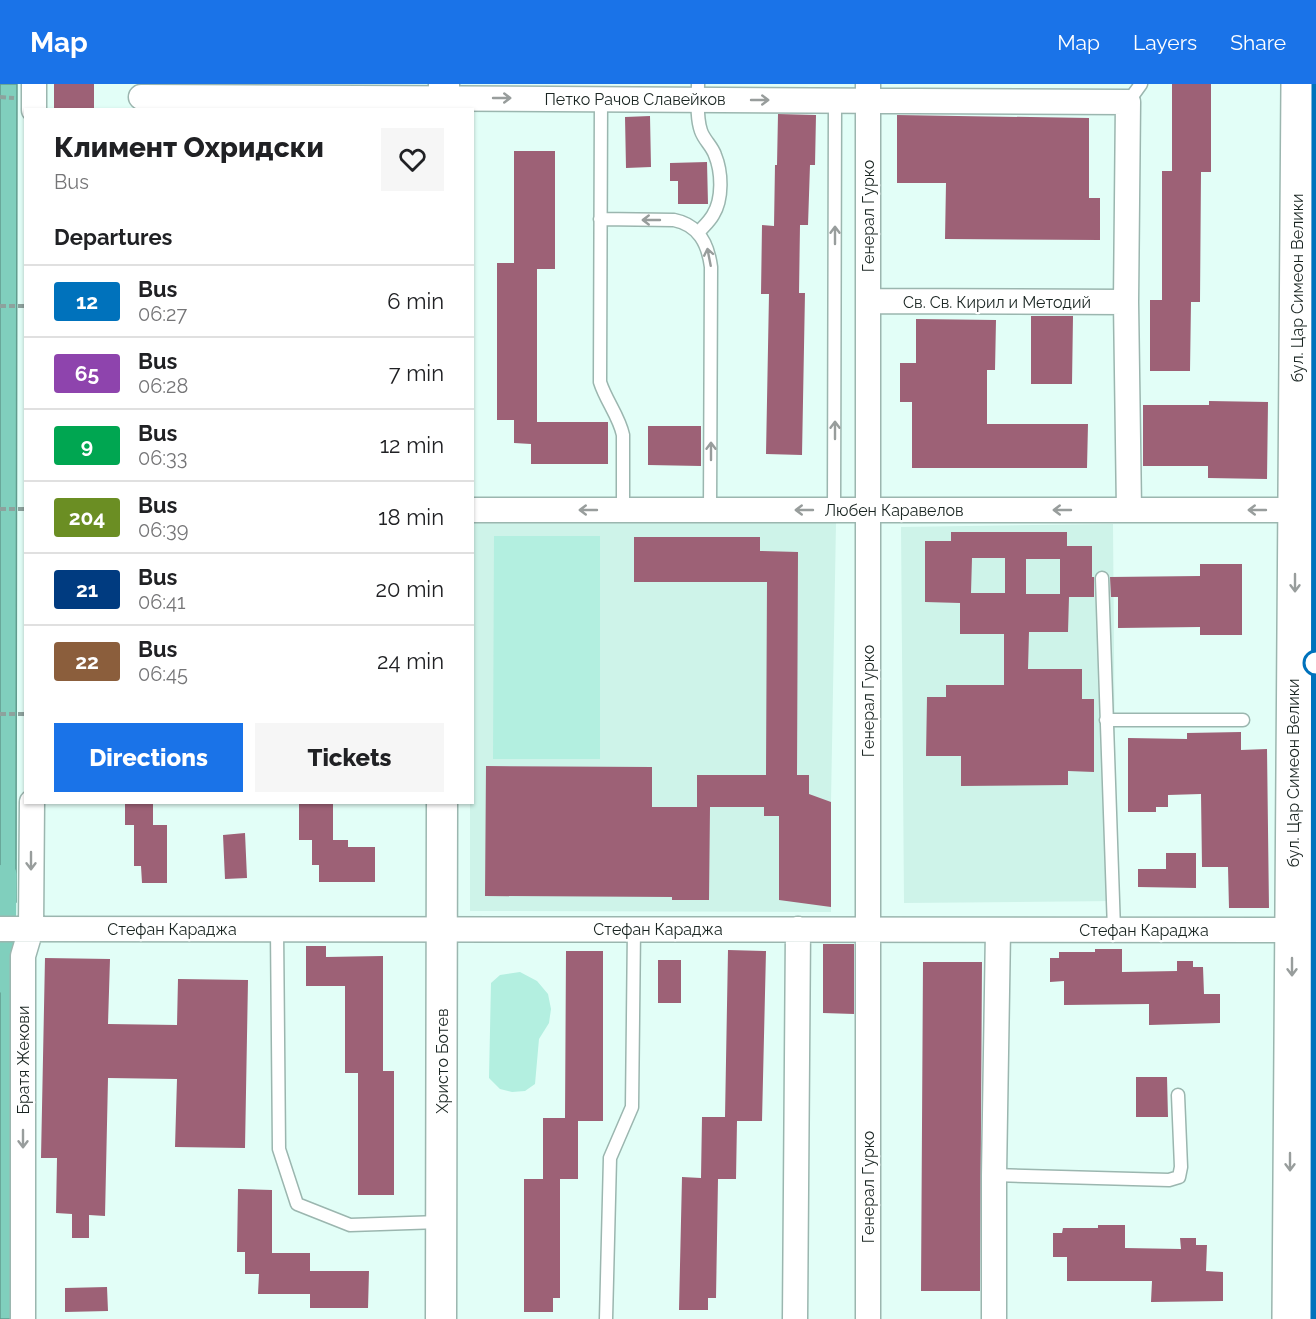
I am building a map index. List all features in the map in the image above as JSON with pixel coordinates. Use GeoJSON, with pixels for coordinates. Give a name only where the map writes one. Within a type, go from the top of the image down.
{"type":"FeatureCollection","features":[{"type":"Feature","properties":{"kind":"main road","name":"бул. Цар Симеон Велики"},"geometry":{"type":"LineString","coordinates":[[1298,84],[1309,510]]}},
{"type":"Feature","properties":{"kind":"main road","name":"бул. Цар Симеон Велики"},"geometry":{"type":"LineString","coordinates":[[1315,1319],[1308,930],[1309,510],[1316,84]]}},
{"type":"Feature","properties":{"kind":"main road","name":"бул. Цар Симеон Велики"},"geometry":{"type":"LineString","coordinates":[[1289,1319],[1308,930]]}},
{"type":"Feature","properties":{"kind":"street","name":"Петко Рачов Славейков"},"geometry":{"type":"LineString","coordinates":[[141,97],[444,97],[698,92],[835,100],[868,92],[956,92],[985,97],[1135,93]]}},
{"type":"Feature","properties":{"kind":"street","name":"Генерал Гурко"},"geometry":{"type":"LineString","coordinates":[[868,92],[868,1319]]}},
{"type":"Feature","properties":{"kind":"street"},"geometry":{"type":"LineString","coordinates":[[1129,510],[1126,302],[1135,93]]}},
{"type":"Feature","properties":{"kind":"street","name":"Св. Св. Кирил и Методий"},"geometry":{"type":"LineString","coordinates":[[868,301],[1126,302]]}},
{"type":"Feature","properties":{"kind":"street","name":"Любен Каравелов"},"geometry":{"type":"LineString","coordinates":[[474,510],[1309,510]]}},
{"type":"Feature","properties":{"kind":"street","name":"Братя Жекови"},"geometry":{"type":"LineString","coordinates":[[23,1319],[23,956],[17,929],[32,804]]}},
{"type":"Feature","properties":{"kind":"street","name":"Христо Ботев"},"geometry":{"type":"LineString","coordinates":[[441,1319],[442,804]]}},
{"type":"Feature","properties":{"kind":"street","name":"Стефан Караджа"},"geometry":{"type":"LineString","coordinates":[[17,929],[1308,930]]}},
{"type":"Feature","properties":{"kind":"street"},"geometry":{"type":"LineString","coordinates":[[795,1319],[798,929]]}},
{"type":"Feature","properties":{"kind":"street"},"geometry":{"type":"LineString","coordinates":[[994,1319],[998,930]]}},
{"type":"Feature","properties":{"kind":"lane"},"geometry":{"type":"LineString","coordinates":[[698,92],[698,119],[701,132],[715,153],[720,185],[718,203],[713,215],[698,233]]}},
{"type":"Feature","properties":{"kind":"lane"},"geometry":{"type":"LineString","coordinates":[[585,94],[600,219],[600,382],[621,424],[623,510]]}},
{"type":"Feature","properties":{"kind":"lane"},"geometry":{"type":"LineString","coordinates":[[834,510],[835,100]]}},
{"type":"Feature","properties":{"kind":"lane"},"geometry":{"type":"LineString","coordinates":[[600,219],[682,221],[698,233],[709,251],[711,267],[711,510]]}},
{"type":"Feature","properties":{"kind":"lane"},"geometry":{"type":"LineString","coordinates":[[1102,578],[1114,930]]}},
{"type":"Feature","properties":{"kind":"lane"},"geometry":{"type":"LineString","coordinates":[[1106,720],[1243,720]]}},
{"type":"Feature","properties":{"kind":"lane"},"geometry":{"type":"LineString","coordinates":[[277,929],[279,1149],[297,1204],[350,1225],[441,1222]]}},
{"type":"Feature","properties":{"kind":"lane"},"geometry":{"type":"LineString","coordinates":[[606,1319],[610,1158],[632,1107],[634,929]]}},
{"type":"Feature","properties":{"kind":"lane"},"geometry":{"type":"LineString","coordinates":[[994,1175],[1169,1180],[1179,1177],[1181,1167],[1178,1095]]}},
{"type":"Feature","properties":{"kind":"path"},"geometry":{"type":"LineString","coordinates":[[0,97],[28,97]]}},
{"type":"Feature","properties":{"kind":"path"},"geometry":{"type":"LineString","coordinates":[[0,306],[24,306]]}},
{"type":"Feature","properties":{"kind":"path"},"geometry":{"type":"LineString","coordinates":[[0,509],[24,509]]}},
{"type":"Feature","properties":{"kind":"path"},"geometry":{"type":"LineString","coordinates":[[0,714],[24,714]]}},
{"type":"Feature","properties":{"kind":"shaded area"},"geometry":{"type":"Polygon","coordinates":[[[0,84],[17,84],[16,902],[0,902],[0,84]]]}},
{"type":"Feature","properties":{"kind":"shaded area"},"geometry":{"type":"Polygon","coordinates":[[[474,519],[836,523],[831,912],[470,911],[470,804],[474,804],[474,519]]]}},
{"type":"Feature","properties":{"kind":"shaded area"},"geometry":{"type":"Polygon","coordinates":[[[1113,524],[1116,901],[904,903],[901,527],[1113,524]]]}},
{"type":"Feature","properties":{"kind":"shaded area"},"geometry":{"type":"Polygon","coordinates":[[[494,536],[600,536],[600,759],[493,759],[494,536]]]}},
{"type":"Feature","properties":{"kind":"shaded area"},"geometry":{"type":"Polygon","coordinates":[[[0,956],[15,956],[16,1319],[0,1319],[0,956]]]}},
{"type":"Feature","properties":{"kind":"shaded area"},"geometry":{"type":"Polygon","coordinates":[[[520,972],[537,981],[548,994],[551,1009],[549,1023],[539,1039],[535,1084],[525,1091],[512,1092],[500,1089],[489,1078],[491,983],[500,975],[520,972]]]}},
{"type":"Feature","properties":{"kind":"building"},"geometry":{"type":"Polygon","coordinates":[[[54,84],[94,84],[94,108],[54,108],[54,84]]]}},
{"type":"Feature","properties":{"kind":"building"},"geometry":{"type":"Polygon","coordinates":[[[1172,84],[1211,84],[1211,172],[1201,172],[1200,302],[1191,302],[1190,371],[1150,371],[1150,300],[1162,300],[1162,171],[1172,171],[1172,84]]]}},
{"type":"Feature","properties":{"kind":"building"},"geometry":{"type":"Polygon","coordinates":[[[778,114],[816,115],[815,165],[810,165],[808,225],[800,225],[799,293],[805,293],[802,455],[766,454],[769,294],[761,294],[762,225],[774,226],[778,114]]]}},
{"type":"Feature","properties":{"kind":"building"},"geometry":{"type":"Polygon","coordinates":[[[897,115],[1089,118],[1089,198],[1100,198],[1100,240],[945,239],[946,183],[897,183],[897,115]]]}},
{"type":"Feature","properties":{"kind":"building"},"geometry":{"type":"Polygon","coordinates":[[[650,116],[651,167],[626,168],[625,117],[650,116]]]}},
{"type":"Feature","properties":{"kind":"building"},"geometry":{"type":"Polygon","coordinates":[[[514,151],[555,151],[555,269],[537,269],[537,422],[608,422],[608,464],[531,464],[531,444],[514,443],[514,420],[497,420],[497,263],[514,263],[514,151]]]}},
{"type":"Feature","properties":{"kind":"building"},"geometry":{"type":"Polygon","coordinates":[[[707,162],[708,204],[678,204],[678,181],[670,181],[670,163],[707,162]]]}},
{"type":"Feature","properties":{"kind":"building"},"geometry":{"type":"Polygon","coordinates":[[[1031,316],[1073,316],[1072,384],[1031,384],[1031,316]]]}},
{"type":"Feature","properties":{"kind":"building"},"geometry":{"type":"Polygon","coordinates":[[[916,319],[996,320],[995,370],[987,370],[987,424],[1088,424],[1087,468],[912,468],[912,402],[900,402],[900,363],[916,363],[916,319]]]}},
{"type":"Feature","properties":{"kind":"building"},"geometry":{"type":"Polygon","coordinates":[[[1209,401],[1268,402],[1267,479],[1208,478],[1208,466],[1143,466],[1143,405],[1209,405],[1209,401]]]}},
{"type":"Feature","properties":{"kind":"building"},"geometry":{"type":"Polygon","coordinates":[[[648,426],[701,426],[701,466],[648,465],[648,426]]]}},
{"type":"Feature","properties":{"kind":"building"},"geometry":{"type":"Polygon","coordinates":[[[951,532],[1067,532],[1067,546],[1092,546],[1094,597],[1069,597],[1068,632],[1029,632],[1028,669],[1082,669],[1082,699],[1094,699],[1094,772],[1068,771],[1068,785],[961,786],[961,756],[926,756],[927,697],[946,697],[946,685],[1004,685],[1004,634],[960,634],[960,603],[925,602],[925,541],[951,541],[951,532]],[[972,558],[971,593],[1005,593],[1005,558],[972,558]],[[1026,559],[1026,594],[1060,594],[1060,559],[1026,559]]]}},
{"type":"Feature","properties":{"kind":"building"},"geometry":{"type":"Polygon","coordinates":[[[634,537],[760,537],[760,551],[798,552],[797,775],[809,775],[809,794],[831,802],[831,907],[779,900],[779,816],[764,816],[764,807],[697,807],[697,775],[766,775],[767,582],[634,582],[634,537]]]}},
{"type":"Feature","properties":{"kind":"building"},"geometry":{"type":"Polygon","coordinates":[[[1200,564],[1242,564],[1242,635],[1200,635],[1200,627],[1118,628],[1118,597],[1111,597],[1110,577],[1200,576],[1200,564]]]}},
{"type":"Feature","properties":{"kind":"building"},"geometry":{"type":"Polygon","coordinates":[[[1241,732],[1241,750],[1267,749],[1269,908],[1229,908],[1228,867],[1202,867],[1201,794],[1168,795],[1168,807],[1156,807],[1156,812],[1128,812],[1128,738],[1187,739],[1187,733],[1241,732]]]}},
{"type":"Feature","properties":{"kind":"building"},"geometry":{"type":"Polygon","coordinates":[[[486,766],[652,767],[652,807],[710,807],[709,900],[672,900],[672,897],[485,896],[486,766]]]}},
{"type":"Feature","properties":{"kind":"building"},"geometry":{"type":"Polygon","coordinates":[[[125,804],[153,804],[153,825],[167,825],[167,883],[142,883],[141,866],[134,866],[134,825],[125,825],[125,804]]]}},
{"type":"Feature","properties":{"kind":"building"},"geometry":{"type":"Polygon","coordinates":[[[299,804],[333,804],[333,840],[348,840],[348,847],[375,847],[375,882],[319,882],[319,865],[312,865],[312,840],[299,840],[299,804]]]}},
{"type":"Feature","properties":{"kind":"building"},"geometry":{"type":"Polygon","coordinates":[[[245,833],[247,878],[225,879],[223,835],[245,833]]]}},
{"type":"Feature","properties":{"kind":"building"},"geometry":{"type":"Polygon","coordinates":[[[1166,853],[1196,853],[1196,888],[1138,887],[1138,869],[1166,869],[1166,853]]]}},
{"type":"Feature","properties":{"kind":"building"},"geometry":{"type":"Polygon","coordinates":[[[823,944],[854,944],[854,1014],[823,1013],[823,944]]]}},
{"type":"Feature","properties":{"kind":"building"},"geometry":{"type":"Polygon","coordinates":[[[306,946],[326,946],[326,957],[383,956],[383,1071],[394,1071],[394,1195],[358,1195],[358,1073],[345,1073],[345,986],[306,986],[306,946]]]}},
{"type":"Feature","properties":{"kind":"building"},"geometry":{"type":"Polygon","coordinates":[[[1095,949],[1122,949],[1122,972],[1177,971],[1177,961],[1193,961],[1193,967],[1203,967],[1204,994],[1220,994],[1220,1023],[1149,1025],[1149,1004],[1064,1005],[1064,981],[1050,982],[1050,958],[1059,958],[1059,952],[1095,952],[1095,949]]]}},
{"type":"Feature","properties":{"kind":"building"},"geometry":{"type":"Polygon","coordinates":[[[728,950],[766,951],[762,1121],[737,1121],[736,1179],[718,1179],[716,1298],[708,1298],[708,1310],[679,1310],[682,1177],[701,1178],[702,1117],[725,1117],[728,950]]]}},
{"type":"Feature","properties":{"kind":"building"},"geometry":{"type":"Polygon","coordinates":[[[566,951],[603,951],[603,1121],[578,1121],[578,1179],[560,1179],[560,1298],[553,1298],[553,1312],[524,1312],[524,1179],[543,1179],[543,1118],[565,1118],[566,951]]]}},
{"type":"Feature","properties":{"kind":"building"},"geometry":{"type":"Polygon","coordinates":[[[45,958],[110,959],[108,1024],[177,1025],[178,979],[248,980],[245,1148],[175,1147],[177,1079],[108,1078],[105,1216],[89,1215],[89,1238],[72,1238],[72,1214],[56,1213],[57,1158],[41,1158],[45,958]]]}},
{"type":"Feature","properties":{"kind":"building"},"geometry":{"type":"Polygon","coordinates":[[[658,960],[681,960],[681,1003],[658,1003],[658,960]]]}},
{"type":"Feature","properties":{"kind":"building"},"geometry":{"type":"Polygon","coordinates":[[[923,962],[982,962],[980,1291],[921,1291],[923,962]]]}},
{"type":"Feature","properties":{"kind":"building"},"geometry":{"type":"Polygon","coordinates":[[[1136,1077],[1167,1077],[1168,1117],[1136,1117],[1136,1077]]]}},
{"type":"Feature","properties":{"kind":"building"},"geometry":{"type":"Polygon","coordinates":[[[238,1189],[272,1190],[272,1253],[310,1253],[310,1271],[369,1271],[368,1308],[310,1308],[310,1294],[258,1294],[259,1274],[245,1274],[245,1252],[237,1252],[238,1189]]]}},
{"type":"Feature","properties":{"kind":"building"},"geometry":{"type":"Polygon","coordinates":[[[1098,1225],[1125,1225],[1125,1248],[1181,1249],[1180,1238],[1196,1238],[1196,1245],[1207,1245],[1206,1271],[1223,1272],[1223,1301],[1151,1302],[1152,1281],[1067,1281],[1067,1257],[1053,1257],[1053,1233],[1062,1233],[1063,1228],[1098,1228],[1098,1225]]]}},
{"type":"Feature","properties":{"kind":"building"},"geometry":{"type":"Polygon","coordinates":[[[107,1287],[108,1311],[65,1312],[65,1288],[107,1287]]]}},
{"type":"Feature","properties":{"kind":"waterway"},"geometry":{"type":"LineString","coordinates":[[5,983],[6,874]]}},
{"type":"Feature","properties":{"kind":"bus line","name":"12"},"geometry":{"type":"LineString","coordinates":[[1315,1319],[1316,84]]}}]}
